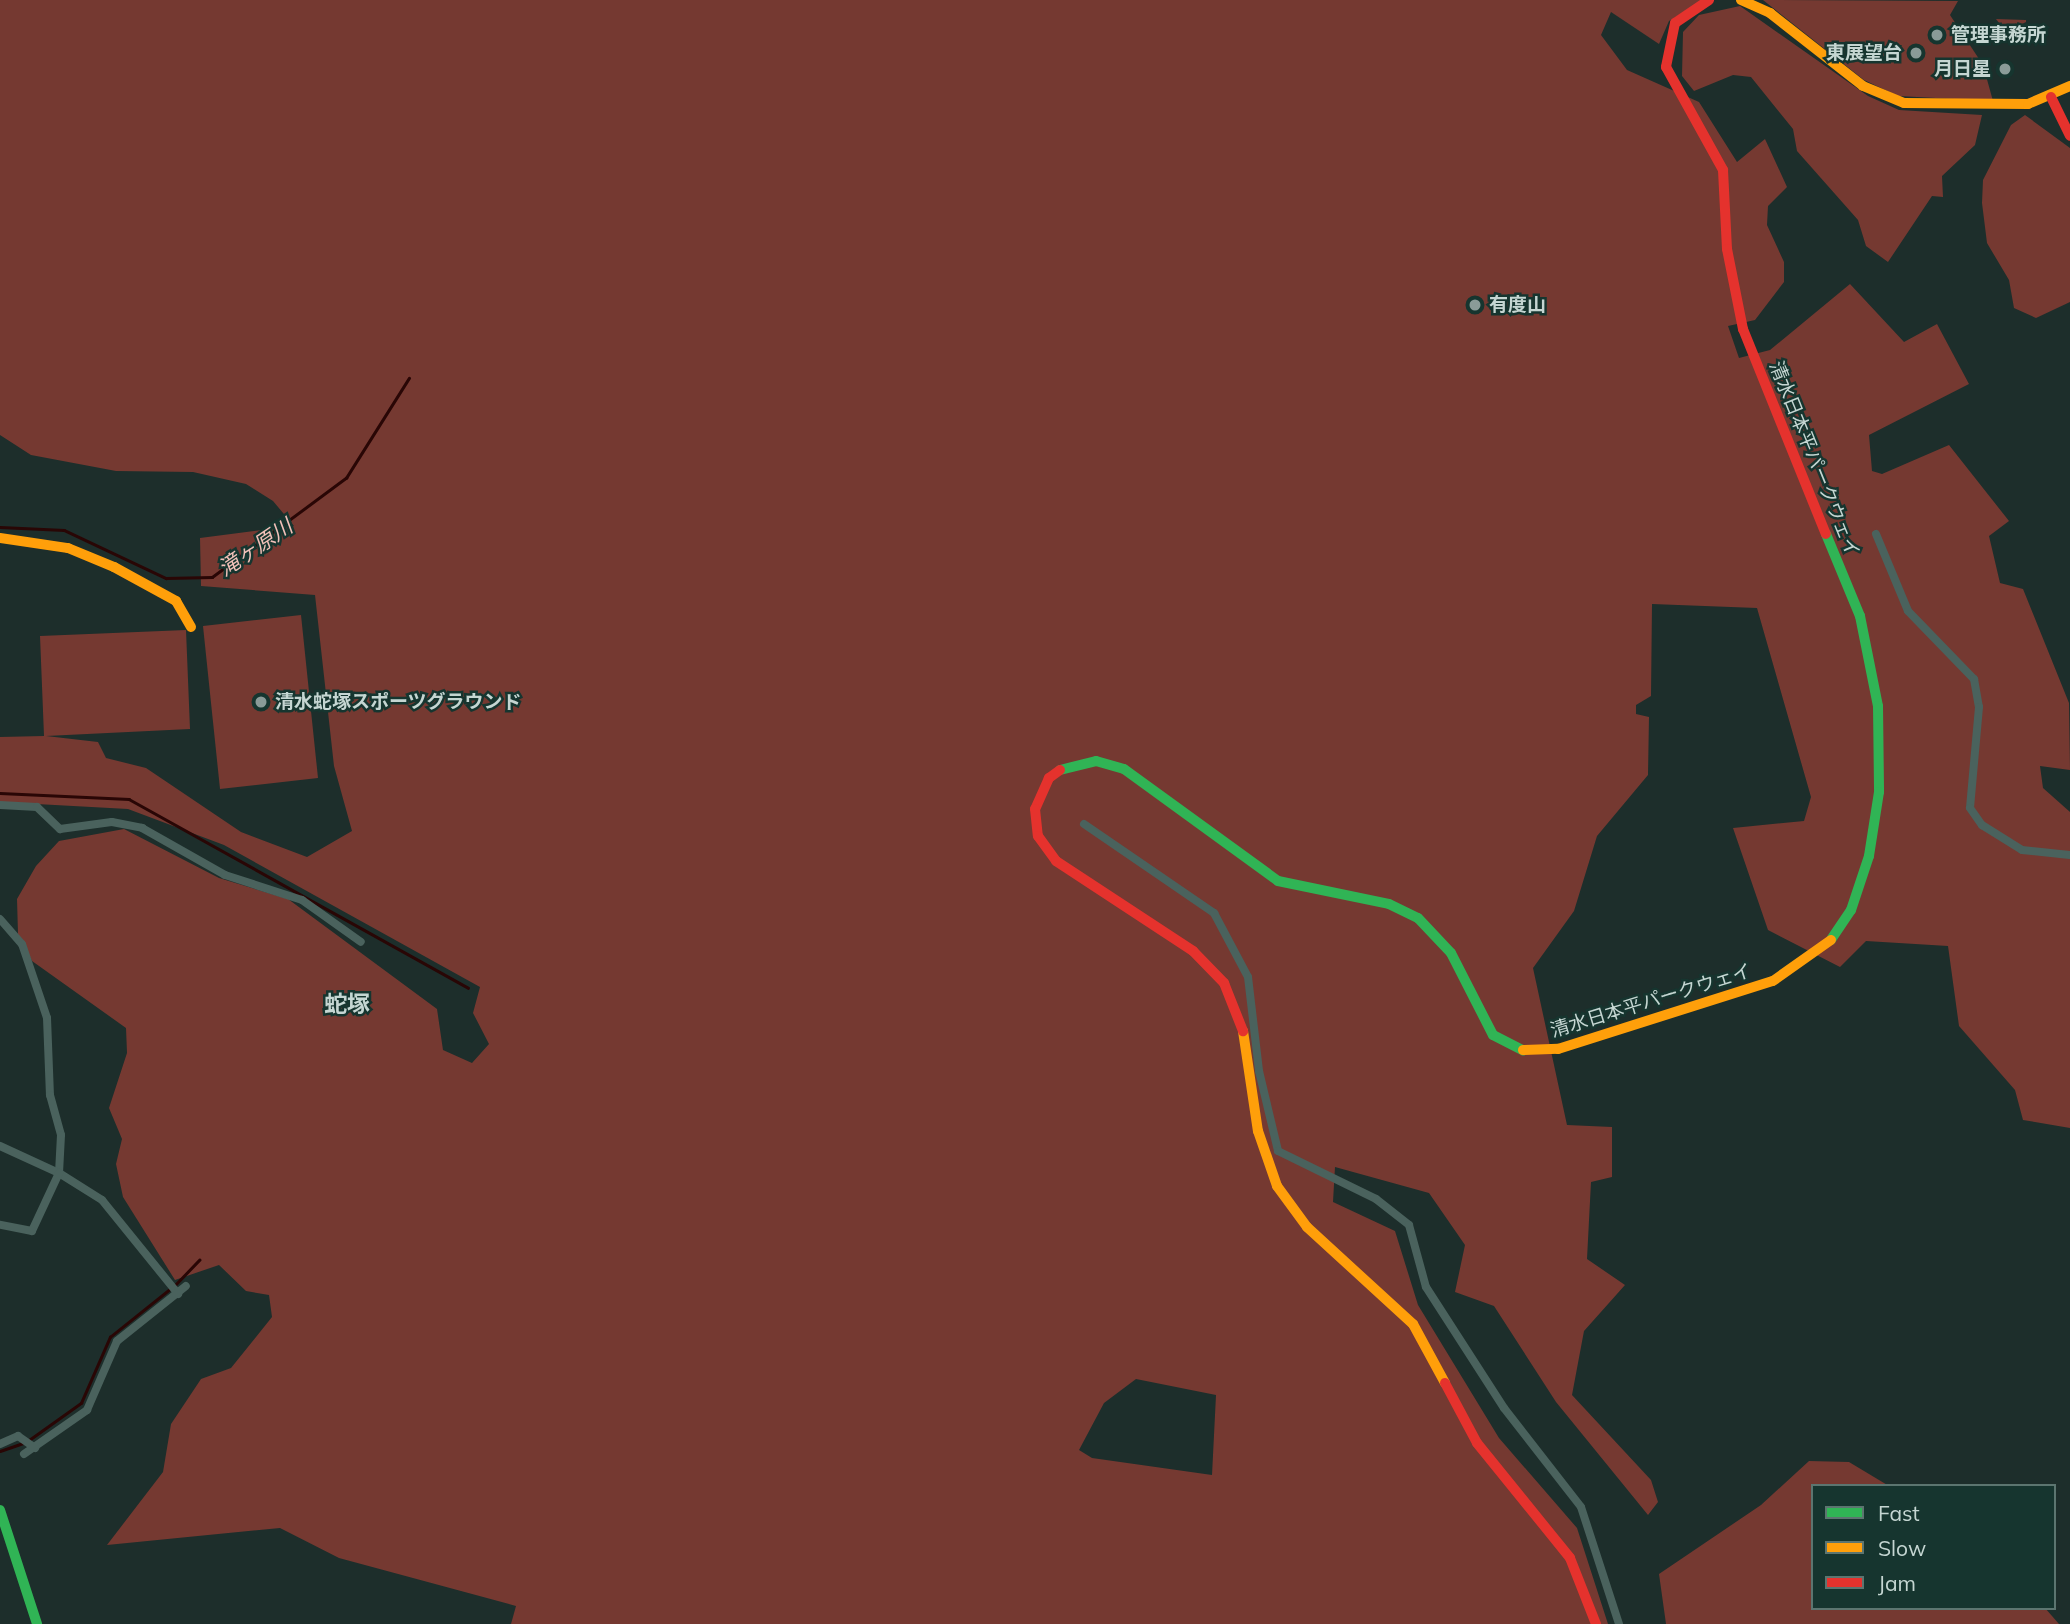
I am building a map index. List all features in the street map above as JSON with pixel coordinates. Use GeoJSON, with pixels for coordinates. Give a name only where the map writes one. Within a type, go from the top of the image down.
{"type":"FeatureCollection","features":[{"type":"Feature","properties":{"kind":"main road","name":"清水日本平パークウェイ"},"geometry":{"type":"LineString","coordinates":[[1596,1624],[1570,1558],[1477,1443],[1413,1324],[1307,1227],[1278,1186],[1258,1132],[1247,1040],[1224,983],[1193,951],[1056,861],[1036,827],[1042,789],[1076,762],[1116,765],[1269,877],[1408,912],[1444,943],[1493,1035],[1509,1047],[1539,1052],[1749,990],[1805,964],[1851,910],[1877,808],[1879,720],[1860,616],[1743,329],[1727,249],[1723,170],[1667,67],[1675,23],[1709,0]]}},
{"type":"Feature","properties":{"kind":"main road"},"geometry":{"type":"LineString","coordinates":[[1741,0],[1770,13],[1844,73],[1892,100],[1965,107],[2051,97],[2070,86]]}},
{"type":"Feature","properties":{"kind":"main road"},"geometry":{"type":"LineString","coordinates":[[2051,97],[2070,136]]}},
{"type":"Feature","properties":{"kind":"main road"},"geometry":{"type":"LineString","coordinates":[[0,538],[68,548],[114,567],[176,601],[191,627]]}},
{"type":"Feature","properties":{"kind":"main road"},"geometry":{"type":"LineString","coordinates":[[0,1510],[37,1624]]}},
{"type":"Feature","properties":{"kind":"street"},"geometry":{"type":"LineString","coordinates":[[1876,534],[1908,611],[1974,679],[1979,707],[1970,808],[1982,825],[2022,850],[2070,855]]}},
{"type":"Feature","properties":{"kind":"street"},"geometry":{"type":"LineString","coordinates":[[0,805],[37,807],[60,829],[112,822],[142,828],[225,875],[302,900],[361,942]]}},
{"type":"Feature","properties":{"kind":"street"},"geometry":{"type":"LineString","coordinates":[[1084,824],[1214,913],[1248,977],[1259,1072],[1278,1151],[1376,1199],[1409,1225],[1426,1287],[1504,1408],[1581,1507],[1619,1624]]}},
{"type":"Feature","properties":{"kind":"street"},"geometry":{"type":"LineString","coordinates":[[0,919],[22,944],[47,1018],[50,1096],[61,1135],[59,1173],[32,1231],[0,1224]]}},
{"type":"Feature","properties":{"kind":"street"},"geometry":{"type":"LineString","coordinates":[[0,1146],[59,1173],[103,1200],[178,1294]]}},
{"type":"Feature","properties":{"kind":"street"},"geometry":{"type":"LineString","coordinates":[[24,1454],[88,1410],[117,1341],[187,1286]]}},
{"type":"Feature","properties":{"kind":"street"},"geometry":{"type":"LineString","coordinates":[[0,1444],[18,1436],[35,1448]]}},
{"type":"Feature","properties":{"kind":"shaded area"},"geometry":{"type":"Polygon","coordinates":[[[0,0],[1702,0],[1669,21],[1659,44],[1611,12],[1601,35],[1627,70],[1699,102],[1737,162],[1765,139],[1787,187],[1768,206],[1767,225],[1784,262],[1784,282],[1755,320],[1728,326],[1739,358],[1770,350],[1850,284],[1904,342],[1937,324],[1969,384],[1869,435],[1872,471],[1882,474],[1949,445],[2009,521],[1989,536],[2000,583],[2023,589],[2069,703],[2070,770],[2040,766],[2043,788],[2070,812],[2070,1128],[2023,1120],[2015,1090],[1959,1026],[1948,946],[1866,941],[1840,967],[1768,930],[1733,828],[1804,821],[1811,797],[1757,608],[1652,604],[1651,696],[1636,705],[1636,714],[1649,717],[1648,775],[1597,836],[1574,911],[1533,968],[1567,1125],[1612,1127],[1612,1177],[1591,1182],[1587,1259],[1625,1285],[1584,1331],[1572,1395],[1651,1480],[1658,1502],[1648,1515],[1556,1402],[1494,1306],[1455,1292],[1465,1245],[1429,1193],[1335,1167],[1333,1202],[1395,1231],[1418,1305],[1499,1438],[1577,1528],[1608,1624],[511,1624],[516,1606],[339,1558],[280,1528],[107,1545],[163,1472],[171,1424],[201,1379],[231,1368],[272,1317],[269,1295],[246,1291],[219,1265],[175,1280],[123,1197],[116,1164],[122,1139],[109,1108],[127,1053],[126,1028],[32,961],[18,934],[17,899],[36,866],[59,841],[124,829],[219,878],[288,899],[437,1009],[443,1050],[472,1063],[489,1044],[473,1013],[480,987],[224,845],[128,809],[0,802],[0,737],[44,736],[40,636],[186,630],[190,729],[46,736],[98,742],[106,758],[146,768],[241,832],[307,857],[352,831],[334,766],[315,595],[201,586],[200,538],[294,526],[273,501],[246,484],[193,472],[116,471],[31,455],[0,435],[0,0]],[[1136,1379],[1104,1403],[1079,1450],[1092,1458],[1212,1475],[1216,1395],[1136,1379]]]}},
{"type":"Feature","properties":{"kind":"shaded area"},"geometry":{"type":"Polygon","coordinates":[[[1763,0],[1958,1],[1950,15],[1983,65],[1993,101],[1898,96],[1864,80],[1763,0]]]}},
{"type":"Feature","properties":{"kind":"shaded area"},"geometry":{"type":"Polygon","coordinates":[[[1740,6],[1868,96],[1899,110],[1982,115],[1975,145],[1942,176],[1943,197],[1932,196],[1888,262],[1866,246],[1858,220],[1797,151],[1793,129],[1751,77],[1733,75],[1694,91],[1682,76],[1683,32],[1699,15],[1740,6]]]}},
{"type":"Feature","properties":{"kind":"shaded area"},"geometry":{"type":"Polygon","coordinates":[[[1996,19],[2026,20],[2026,22],[2006,32],[1996,19]]]}},
{"type":"Feature","properties":{"kind":"shaded area"},"geometry":{"type":"Polygon","coordinates":[[[2025,115],[2070,148],[2070,302],[2036,318],[2014,308],[2009,280],[1987,243],[1982,203],[1983,180],[2011,125],[2025,115]]]}},
{"type":"Feature","properties":{"kind":"shaded area","name":"清水蛇塚スポーツグラウンド"},"geometry":{"type":"Polygon","coordinates":[[[301,615],[318,778],[220,789],[203,626],[301,615]]]}},
{"type":"Feature","properties":{"kind":"shaded area"},"geometry":{"type":"Polygon","coordinates":[[[1809,1461],[1849,1462],[1886,1484],[1811,1484],[1811,1610],[2047,1610],[2059,1624],[1666,1624],[1659,1574],[1761,1505],[1809,1461]]]}},
{"type":"Feature","properties":{"kind":"waterway","name":"滝ヶ原川"},"geometry":{"type":"LineString","coordinates":[[0,527],[64,530],[166,578],[212,577],[346,478],[409,378]]}},
{"type":"Feature","properties":{"kind":"waterway"},"geometry":{"type":"LineString","coordinates":[[0,793],[129,799],[468,988]]}},
{"type":"Feature","properties":{"kind":"waterway"},"geometry":{"type":"LineString","coordinates":[[175,1285],[199,1260]]}},
{"type":"Feature","properties":{"kind":"waterway"},"geometry":{"type":"LineString","coordinates":[[29,1440],[81,1403],[110,1337],[170,1289]]}},
{"type":"Feature","properties":{"kind":"waterway"},"geometry":{"type":"LineString","coordinates":[[0,1451],[23,1443]]}},
{"type":"Feature","properties":{"kind":"traffic: fast"},"geometry":{"type":"LineString","coordinates":[[1826,534],[1860,616],[1878,706],[1879,792],[1869,856],[1851,910],[1831,940]]}},
{"type":"Feature","properties":{"kind":"traffic: fast"},"geometry":{"type":"LineString","coordinates":[[1060,770],[1096,761],[1124,769],[1278,881],[1389,904],[1418,918],[1451,953],[1493,1035],[1523,1050]]}},
{"type":"Feature","properties":{"kind":"traffic: fast"},"geometry":{"type":"LineString","coordinates":[[0,1510],[37,1624]]}},
{"type":"Feature","properties":{"kind":"traffic: slow"},"geometry":{"type":"LineString","coordinates":[[1741,0],[1770,13],[1863,86],[1904,103],[2028,104],[2070,86]]}},
{"type":"Feature","properties":{"kind":"traffic: slow"},"geometry":{"type":"LineString","coordinates":[[0,538],[68,548],[114,567],[176,601],[191,627]]}},
{"type":"Feature","properties":{"kind":"traffic: slow"},"geometry":{"type":"LineString","coordinates":[[1523,1050],[1558,1049],[1773,981],[1831,940]]}},
{"type":"Feature","properties":{"kind":"traffic: slow"},"geometry":{"type":"LineString","coordinates":[[1243,1031],[1258,1131],[1277,1186],[1307,1227],[1413,1324],[1445,1383]]}},
{"type":"Feature","properties":{"kind":"traffic: jam"},"geometry":{"type":"LineString","coordinates":[[1709,0],[1675,23],[1666,67],[1723,170],[1727,249],[1743,329],[1826,534]]}},
{"type":"Feature","properties":{"kind":"traffic: jam"},"geometry":{"type":"LineString","coordinates":[[2051,97],[2070,136]]}},
{"type":"Feature","properties":{"kind":"traffic: jam"},"geometry":{"type":"LineString","coordinates":[[1060,770],[1049,778],[1035,809],[1038,836],[1056,861],[1193,951],[1224,983],[1243,1031]]}},
{"type":"Feature","properties":{"kind":"traffic: jam"},"geometry":{"type":"LineString","coordinates":[[1445,1383],[1477,1443],[1570,1558],[1596,1624]]}},
{"type":"Feature","properties":{"kind":"place","name":"管理事務所"},"geometry":{"type":"Point","coordinates":[1937,35]}},
{"type":"Feature","properties":{"kind":"place","name":"東展望台"},"geometry":{"type":"Point","coordinates":[1916,53]}},
{"type":"Feature","properties":{"kind":"place","name":"月日星"},"geometry":{"type":"Point","coordinates":[2005,69]}},
{"type":"Feature","properties":{"kind":"place","name":"有度山"},"geometry":{"type":"Point","coordinates":[1475,305]}},
{"type":"Feature","properties":{"kind":"place","name":"清水蛇塚スポーツグラウンド"},"geometry":{"type":"Point","coordinates":[261,702]}},
{"type":"Feature","properties":{"kind":"district","name":"蛇塚"},"geometry":{"type":"Point","coordinates":[347,1004]}}]}
